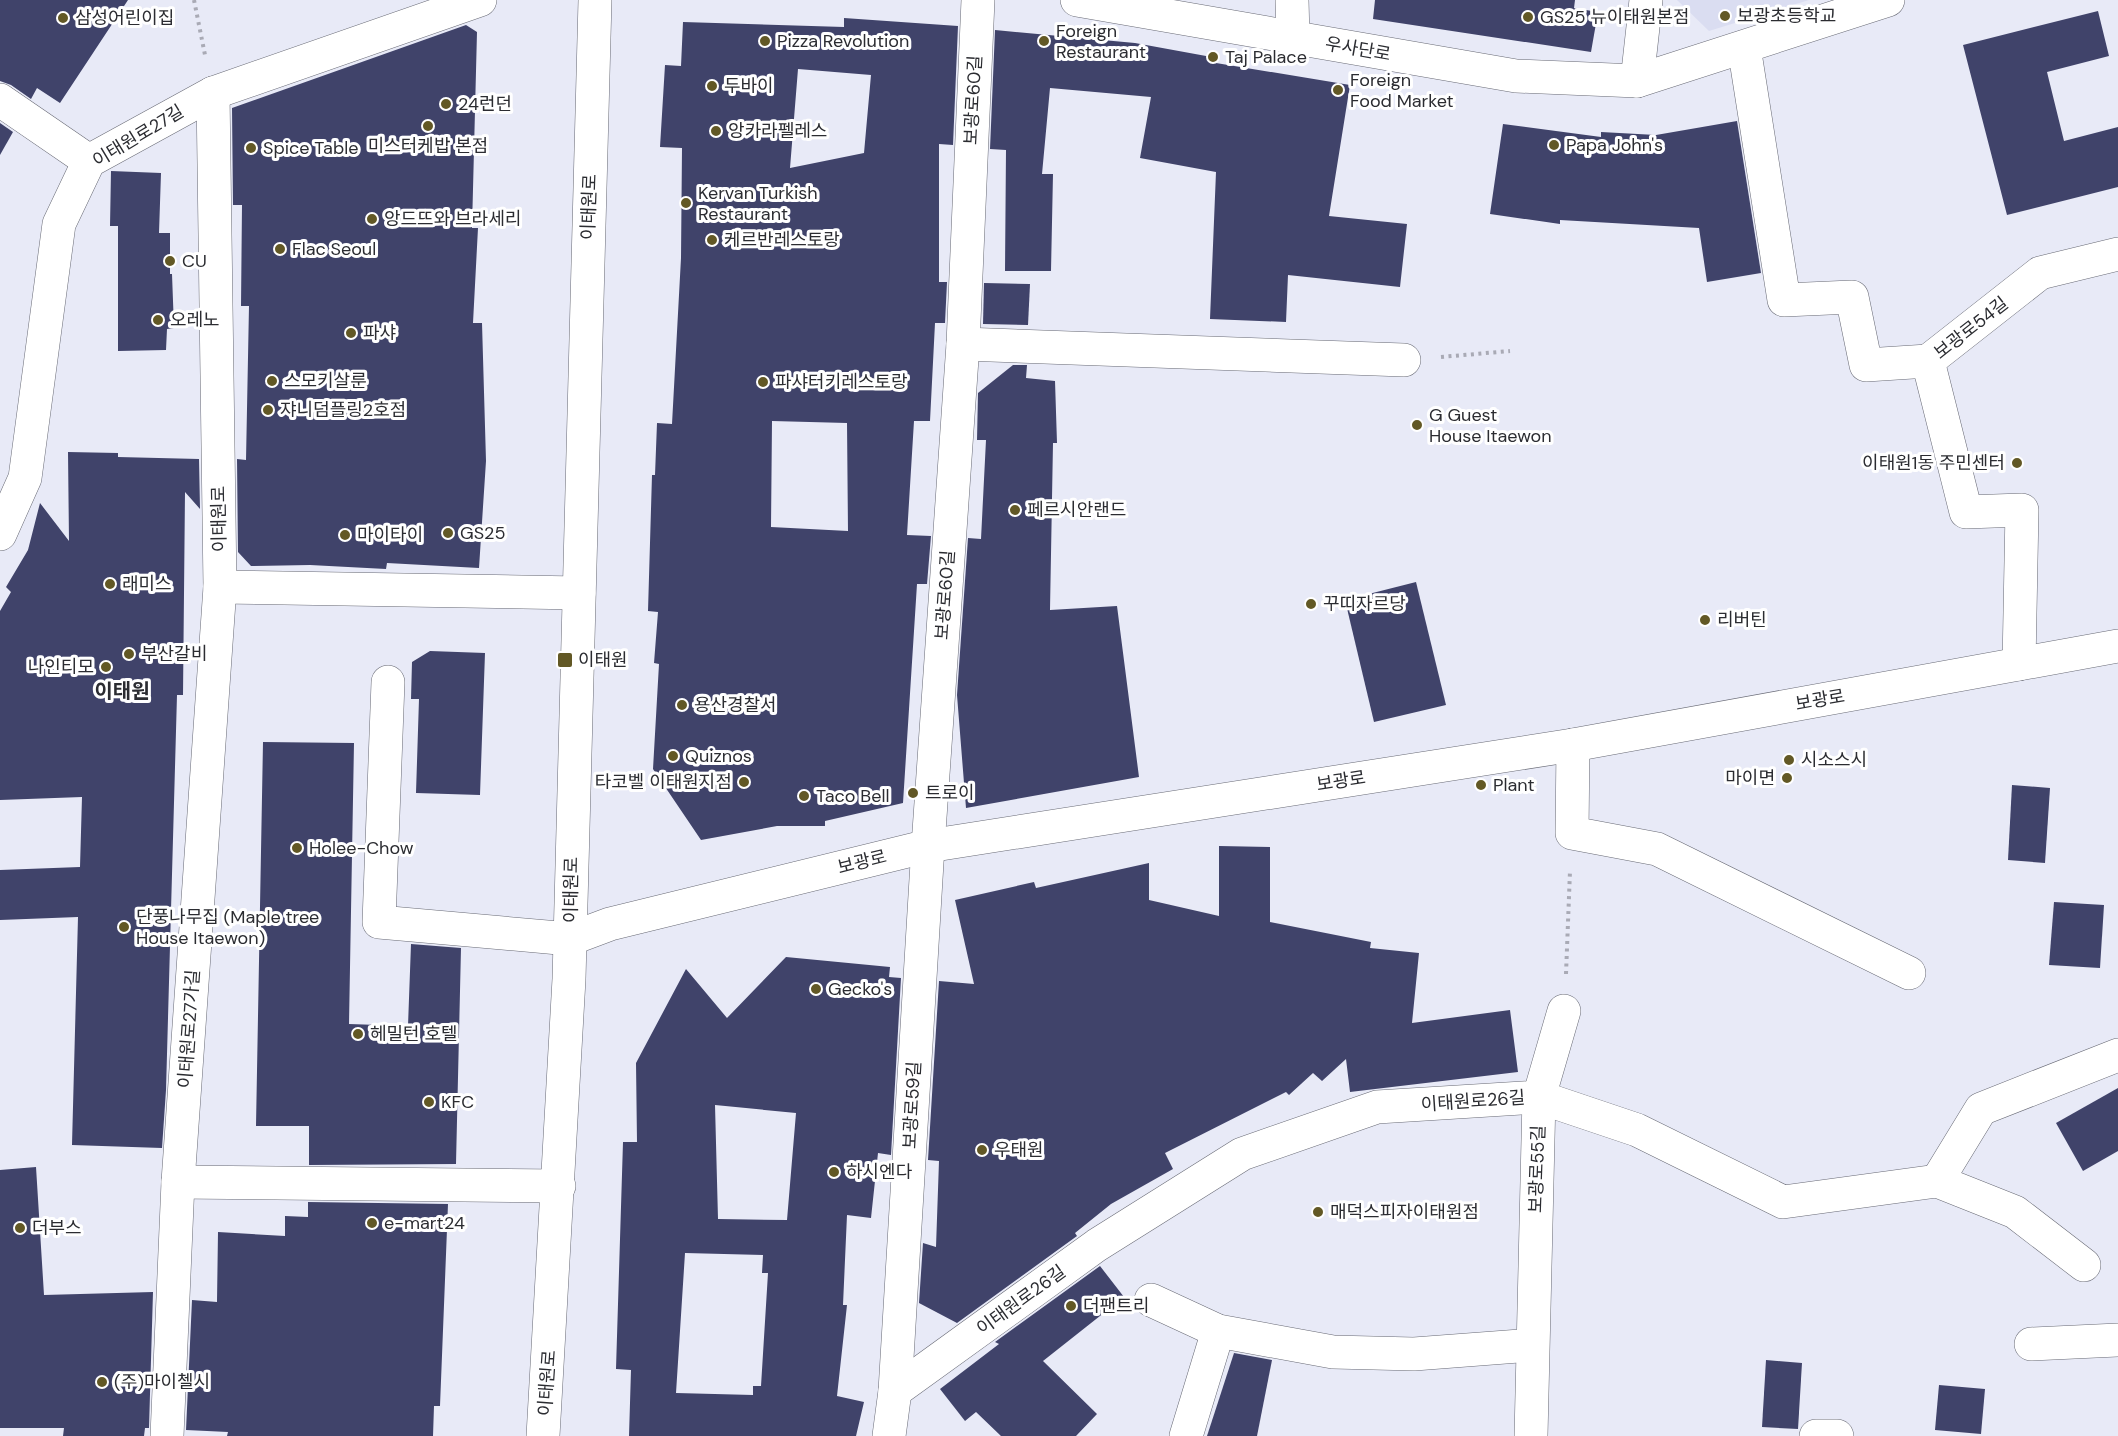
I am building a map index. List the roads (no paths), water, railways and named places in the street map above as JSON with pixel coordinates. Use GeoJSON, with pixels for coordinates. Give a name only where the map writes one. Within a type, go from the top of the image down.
{"type":"FeatureCollection","features":[{"type":"Feature","properties":{"kind":"street","name":"이태원로27길"},"geometry":{"type":"LineString","coordinates":[[0,534],[25,478],[59,224],[90,161],[213,93],[480,0]]}},
{"type":"Feature","properties":{"kind":"street","name":"이태원로"},"geometry":{"type":"LineString","coordinates":[[543,1436],[559,1186],[570,939],[595,0]]}},
{"type":"Feature","properties":{"kind":"street","name":"보광로60길"},"geometry":{"type":"LineString","coordinates":[[928,846],[963,344],[978,0]]}},
{"type":"Feature","properties":{"kind":"street","name":"우사단로"},"geometry":{"type":"LineString","coordinates":[[1077,0],[1516,76],[1637,81],[1888,0]]}},
{"type":"Feature","properties":{"kind":"street"},"geometry":{"type":"LineString","coordinates":[[1292,0],[1293,37]]}},
{"type":"Feature","properties":{"kind":"street"},"geometry":{"type":"LineString","coordinates":[[1637,81],[1646,0]]}},
{"type":"Feature","properties":{"kind":"street"},"geometry":{"type":"LineString","coordinates":[[1743,47],[1784,300],[1852,297],[1866,365],[1928,361]]}},
{"type":"Feature","properties":{"kind":"street","name":"이태원로"},"geometry":{"type":"LineString","coordinates":[[213,93],[220,587]]}},
{"type":"Feature","properties":{"kind":"street"},"geometry":{"type":"LineString","coordinates":[[0,100],[90,161]]}},
{"type":"Feature","properties":{"kind":"street","name":"보광로54길"},"geometry":{"type":"LineString","coordinates":[[2019,664],[2022,510],[1966,512],[1928,361],[2040,273],[2118,254]]}},
{"type":"Feature","properties":{"kind":"street"},"geometry":{"type":"LineString","coordinates":[[963,344],[1404,360]]}},
{"type":"Feature","properties":{"kind":"street"},"geometry":{"type":"LineString","coordinates":[[220,587],[579,593]]}},
{"type":"Feature","properties":{"kind":"street","name":"이태원로27가길"},"geometry":{"type":"LineString","coordinates":[[167,1436],[178,1182],[220,587]]}},
{"type":"Feature","properties":{"kind":"street","name":"보광로"},"geometry":{"type":"LineString","coordinates":[[570,939],[610,924],[928,846],[1573,745],[2118,646]]}},
{"type":"Feature","properties":{"kind":"street"},"geometry":{"type":"LineString","coordinates":[[388,682],[379,922],[570,939]]}},
{"type":"Feature","properties":{"kind":"street"},"geometry":{"type":"LineString","coordinates":[[1573,745],[1572,833],[1657,849],[1909,973]]}},
{"type":"Feature","properties":{"kind":"street","name":"보광로59길"},"geometry":{"type":"LineString","coordinates":[[889,1436],[895,1391],[928,846]]}},
{"type":"Feature","properties":{"kind":"street","name":"보광로55길"},"geometry":{"type":"LineString","coordinates":[[1532,1436],[1532,1345],[1539,1097],[1564,1011]]}},
{"type":"Feature","properties":{"kind":"street"},"geometry":{"type":"LineString","coordinates":[[1937,1181],[1981,1108],[2118,1055]]}},
{"type":"Feature","properties":{"kind":"street","name":"이태원로26길"},"geometry":{"type":"LineString","coordinates":[[895,1391],[1097,1245],[1242,1154],[1377,1107],[1539,1097],[1637,1130],[1784,1202],[1937,1181],[2015,1212],[2084,1265]]}},
{"type":"Feature","properties":{"kind":"street"},"geometry":{"type":"LineString","coordinates":[[178,1182],[559,1186]]}},
{"type":"Feature","properties":{"kind":"street"},"geometry":{"type":"LineString","coordinates":[[1150,1300],[1218,1331],[1333,1352],[1414,1354],[1532,1345]]}},
{"type":"Feature","properties":{"kind":"street"},"geometry":{"type":"LineString","coordinates":[[1186,1436],[1218,1331]]}},
{"type":"Feature","properties":{"kind":"street"},"geometry":{"type":"LineString","coordinates":[[2031,1344],[2118,1340]]}},
{"type":"Feature","properties":{"kind":"street"},"geometry":{"type":"LineString","coordinates":[[1816,1436],[1838,1436]]}},
{"type":"Feature","properties":{"kind":"place","name":"보광초등학교"},"geometry":{"type":"Point","coordinates":[1725,16]}},
{"type":"Feature","properties":{"kind":"place","name":"GS25 뉴이태원본점"},"geometry":{"type":"Point","coordinates":[1528,17]}},
{"type":"Feature","properties":{"kind":"place","name":"삼성어린이집"},"geometry":{"type":"Point","coordinates":[63,18]}},
{"type":"Feature","properties":{"kind":"place","name":"Pizza Revolution"},"geometry":{"type":"Point","coordinates":[765,41]}},
{"type":"Feature","properties":{"kind":"place","name":"Foreign Restaurant"},"geometry":{"type":"Point","coordinates":[1044,41]}},
{"type":"Feature","properties":{"kind":"place","name":"Taj Palace"},"geometry":{"type":"Point","coordinates":[1213,57]}},
{"type":"Feature","properties":{"kind":"place","name":"두바이"},"geometry":{"type":"Point","coordinates":[712,86]}},
{"type":"Feature","properties":{"kind":"place","name":"Foreign Food Market"},"geometry":{"type":"Point","coordinates":[1338,90]}},
{"type":"Feature","properties":{"kind":"place","name":"24런던"},"geometry":{"type":"Point","coordinates":[446,104]}},
{"type":"Feature","properties":{"kind":"place","name":"미스터케밥 본점"},"geometry":{"type":"Point","coordinates":[428,126]}},
{"type":"Feature","properties":{"kind":"place","name":"앙카라펠레스"},"geometry":{"type":"Point","coordinates":[716,131]}},
{"type":"Feature","properties":{"kind":"place","name":"Papa John's"},"geometry":{"type":"Point","coordinates":[1554,145]}},
{"type":"Feature","properties":{"kind":"place","name":"Spice Table"},"geometry":{"type":"Point","coordinates":[251,148]}},
{"type":"Feature","properties":{"kind":"place","name":"Kervan Turkish Restaurant"},"geometry":{"type":"Point","coordinates":[686,203]}},
{"type":"Feature","properties":{"kind":"place","name":"앙드뜨와 브라세리"},"geometry":{"type":"Point","coordinates":[372,219]}},
{"type":"Feature","properties":{"kind":"place","name":"케르반레스토랑"},"geometry":{"type":"Point","coordinates":[712,240]}},
{"type":"Feature","properties":{"kind":"place","name":"Flac Seoul"},"geometry":{"type":"Point","coordinates":[280,249]}},
{"type":"Feature","properties":{"kind":"place","name":"CU"},"geometry":{"type":"Point","coordinates":[170,261]}},
{"type":"Feature","properties":{"kind":"place","name":"오레노"},"geometry":{"type":"Point","coordinates":[158,320]}},
{"type":"Feature","properties":{"kind":"place","name":"파샤"},"geometry":{"type":"Point","coordinates":[351,333]}},
{"type":"Feature","properties":{"kind":"place","name":"스모키살룬"},"geometry":{"type":"Point","coordinates":[272,381]}},
{"type":"Feature","properties":{"kind":"place","name":"파샤터키레스토랑"},"geometry":{"type":"Point","coordinates":[763,382]}},
{"type":"Feature","properties":{"kind":"place","name":"쟈니덤플링2호점"},"geometry":{"type":"Point","coordinates":[268,410]}},
{"type":"Feature","properties":{"kind":"place","name":"G Guest House Itaewon"},"geometry":{"type":"Point","coordinates":[1417,425]}},
{"type":"Feature","properties":{"kind":"place","name":"이태원1동 주민센터"},"geometry":{"type":"Point","coordinates":[2017,463]}},
{"type":"Feature","properties":{"kind":"place","name":"페르시안랜드"},"geometry":{"type":"Point","coordinates":[1015,510]}},
{"type":"Feature","properties":{"kind":"place","name":"GS25"},"geometry":{"type":"Point","coordinates":[448,533]}},
{"type":"Feature","properties":{"kind":"place","name":"마이타이"},"geometry":{"type":"Point","coordinates":[345,535]}},
{"type":"Feature","properties":{"kind":"place","name":"래미스"},"geometry":{"type":"Point","coordinates":[110,584]}},
{"type":"Feature","properties":{"kind":"place","name":"꾸띠자르당"},"geometry":{"type":"Point","coordinates":[1311,604]}},
{"type":"Feature","properties":{"kind":"place","name":"리버틴"},"geometry":{"type":"Point","coordinates":[1705,620]}},
{"type":"Feature","properties":{"kind":"place","name":"부산갈비"},"geometry":{"type":"Point","coordinates":[129,654]}},
{"type":"Feature","properties":{"kind":"place","name":"이태원"},"geometry":{"type":"Point","coordinates":[565,660]}},
{"type":"Feature","properties":{"kind":"place","name":"나인티모"},"geometry":{"type":"Point","coordinates":[106,667]}},
{"type":"Feature","properties":{"kind":"place","name":"용산경찰서"},"geometry":{"type":"Point","coordinates":[682,705]}},
{"type":"Feature","properties":{"kind":"place","name":"Quiznos"},"geometry":{"type":"Point","coordinates":[673,756]}},
{"type":"Feature","properties":{"kind":"place","name":"시소스시"},"geometry":{"type":"Point","coordinates":[1789,760]}},
{"type":"Feature","properties":{"kind":"place","name":"마이면"},"geometry":{"type":"Point","coordinates":[1787,778]}},
{"type":"Feature","properties":{"kind":"place","name":"타코벨 이태원지점"},"geometry":{"type":"Point","coordinates":[744,782]}},
{"type":"Feature","properties":{"kind":"place","name":"Plant"},"geometry":{"type":"Point","coordinates":[1481,785]}},
{"type":"Feature","properties":{"kind":"place","name":"트로이"},"geometry":{"type":"Point","coordinates":[913,793]}},
{"type":"Feature","properties":{"kind":"place","name":"Taco Bell"},"geometry":{"type":"Point","coordinates":[804,796]}},
{"type":"Feature","properties":{"kind":"place","name":"Holee-Chow"},"geometry":{"type":"Point","coordinates":[297,848]}},
{"type":"Feature","properties":{"kind":"place","name":"단풍나무집 (Maple tree House Itaewon)"},"geometry":{"type":"Point","coordinates":[124,927]}},
{"type":"Feature","properties":{"kind":"place","name":"Gecko's"},"geometry":{"type":"Point","coordinates":[816,989]}},
{"type":"Feature","properties":{"kind":"place","name":"헤밀턴 호텔"},"geometry":{"type":"Point","coordinates":[358,1034]}},
{"type":"Feature","properties":{"kind":"place","name":"KFC"},"geometry":{"type":"Point","coordinates":[429,1102]}},
{"type":"Feature","properties":{"kind":"place","name":"우태원"},"geometry":{"type":"Point","coordinates":[982,1150]}},
{"type":"Feature","properties":{"kind":"place","name":"하시엔다"},"geometry":{"type":"Point","coordinates":[834,1172]}},
{"type":"Feature","properties":{"kind":"place","name":"매덕스피자이태원점"},"geometry":{"type":"Point","coordinates":[1318,1212]}},
{"type":"Feature","properties":{"kind":"place","name":"e-mart24"},"geometry":{"type":"Point","coordinates":[372,1223]}},
{"type":"Feature","properties":{"kind":"place","name":"더부스"},"geometry":{"type":"Point","coordinates":[20,1228]}},
{"type":"Feature","properties":{"kind":"place","name":"더팬트리"},"geometry":{"type":"Point","coordinates":[1071,1306]}},
{"type":"Feature","properties":{"kind":"place","name":"(주)마이첼시"},"geometry":{"type":"Point","coordinates":[102,1382]}},
{"type":"Feature","properties":{"kind":"district","name":"이태원"},"geometry":{"type":"Point","coordinates":[122,691]}}]}
